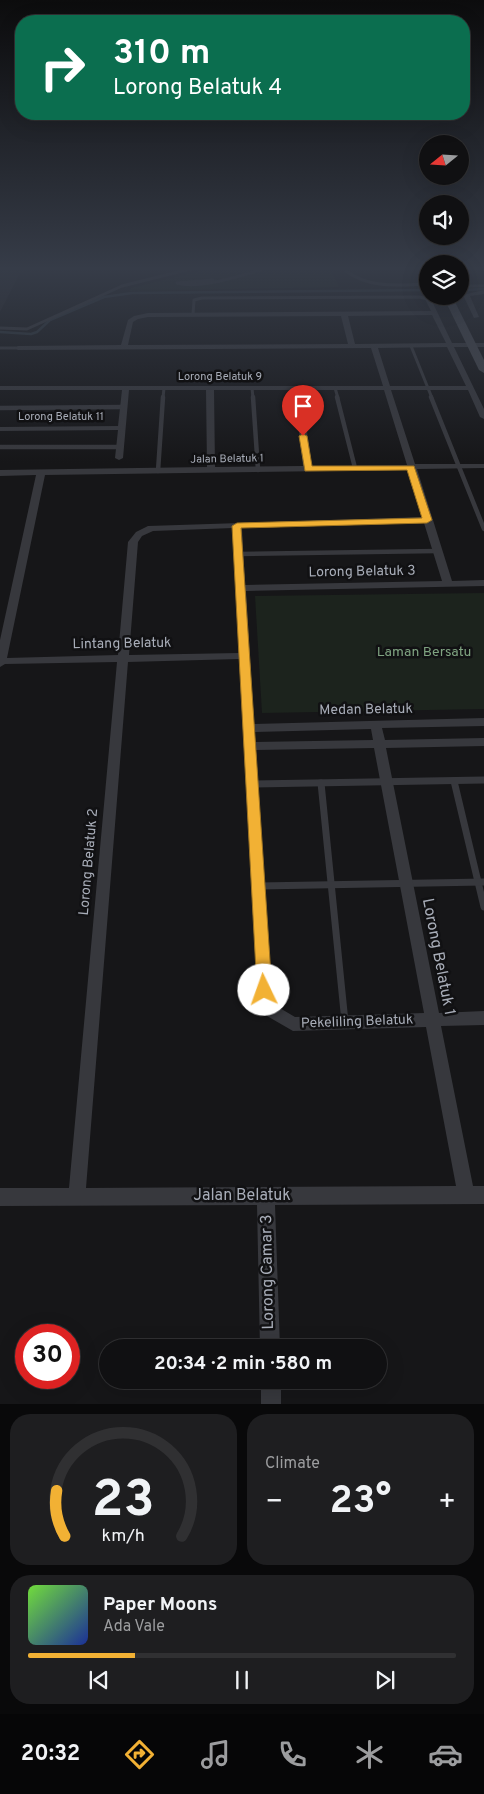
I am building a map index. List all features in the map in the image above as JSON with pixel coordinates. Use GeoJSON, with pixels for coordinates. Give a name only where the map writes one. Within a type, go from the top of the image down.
{"type":"FeatureCollection","features":[{"type":"Feature","properties":{"kind":"main road"},"geometry":{"type":"LineString","coordinates":[[466,333],[484,370]]}},
{"type":"Feature","properties":{"kind":"street"},"geometry":{"type":"LineString","coordinates":[[124,347],[127,333]]}},
{"type":"Feature","properties":{"kind":"street"},"geometry":{"type":"LineString","coordinates":[[349,333],[352,346]]}},
{"type":"Feature","properties":{"kind":"street"},"geometry":{"type":"LineString","coordinates":[[444,333],[484,418]]}},
{"type":"Feature","properties":{"kind":"street"},"geometry":{"type":"LineString","coordinates":[[18,348],[484,345]]}},
{"type":"Feature","properties":{"kind":"street"},"geometry":{"type":"LineString","coordinates":[[374,346],[448,584]]}},
{"type":"Feature","properties":{"kind":"street","name":"Lorong Belatuk 9"},"geometry":{"type":"LineString","coordinates":[[0,388],[470,388]]}},
{"type":"Feature","properties":{"kind":"street"},"geometry":{"type":"LineString","coordinates":[[119,458],[126,388]]}},
{"type":"Feature","properties":{"kind":"street"},"geometry":{"type":"LineString","coordinates":[[210,388],[211,470]]}},
{"type":"Feature","properties":{"kind":"street"},"geometry":{"type":"LineString","coordinates":[[297,388],[308,469]]}},
{"type":"Feature","properties":{"kind":"street","name":"Lorong Belatuk 11"},"geometry":{"type":"LineString","coordinates":[[0,429],[122,428]]}},
{"type":"Feature","properties":{"kind":"street","name":"Jalan Belatuk 1"},"geometry":{"type":"LineString","coordinates":[[0,473],[484,466]]}},
{"type":"Feature","properties":{"kind":"street"},"geometry":{"type":"LineString","coordinates":[[0,662],[41,473]]}},
{"type":"Feature","properties":{"kind":"street"},"geometry":{"type":"LineString","coordinates":[[237,526],[427,520]]}},
{"type":"Feature","properties":{"kind":"street","name":"Lorong Belatuk 2"},"geometry":{"type":"LineString","coordinates":[[77,1195],[133,542],[139,534],[151,528],[237,526]]}},
{"type":"Feature","properties":{"kind":"street","name":"Pekeliling Belatuk"},"geometry":{"type":"LineString","coordinates":[[237,526],[264,990],[272,1011],[292,1024],[484,1018]]}},
{"type":"Feature","properties":{"kind":"street","name":"Lorong Belatuk 3"},"geometry":{"type":"LineString","coordinates":[[240,588],[484,583]]}},
{"type":"Feature","properties":{"kind":"street","name":"Lintang Belatuk"},"geometry":{"type":"LineString","coordinates":[[0,662],[244,656]]}},
{"type":"Feature","properties":{"kind":"street","name":"Medan Belatuk"},"geometry":{"type":"LineString","coordinates":[[249,728],[484,722]]}},
{"type":"Feature","properties":{"kind":"street","name":"Lorong Belatuk 1"},"geometry":{"type":"LineString","coordinates":[[376,725],[466,1195]]}},
{"type":"Feature","properties":{"kind":"street"},"geometry":{"type":"LineString","coordinates":[[250,746],[484,742]]}},
{"type":"Feature","properties":{"kind":"street","name":"Jalan Belatuk"},"geometry":{"type":"LineString","coordinates":[[0,1197],[77,1195],[484,1195]]}},
{"type":"Feature","properties":{"kind":"street","name":"Lorong Camar 3"},"geometry":{"type":"LineString","coordinates":[[266,1196],[270,1339]]}},
{"type":"Feature","properties":{"kind":"street"},"geometry":{"type":"LineString","coordinates":[[271,1389],[271,1404]]}},
{"type":"Feature","properties":{"kind":"lane"},"geometry":{"type":"LineString","coordinates":[[410,346],[484,528]]}},
{"type":"Feature","properties":{"kind":"lane"},"geometry":{"type":"LineString","coordinates":[[0,348],[18,348]]}},
{"type":"Feature","properties":{"kind":"lane"},"geometry":{"type":"LineString","coordinates":[[158,471],[164,388]]}},
{"type":"Feature","properties":{"kind":"lane"},"geometry":{"type":"LineString","coordinates":[[252,388],[258,470]]}},
{"type":"Feature","properties":{"kind":"lane"},"geometry":{"type":"LineString","coordinates":[[335,388],[355,468]]}},
{"type":"Feature","properties":{"kind":"lane"},"geometry":{"type":"LineString","coordinates":[[0,408],[124,407]]}},
{"type":"Feature","properties":{"kind":"lane"},"geometry":{"type":"LineString","coordinates":[[0,448],[120,447]]}},
{"type":"Feature","properties":{"kind":"lane"},"geometry":{"type":"LineString","coordinates":[[238,554],[437,551]]}},
{"type":"Feature","properties":{"kind":"lane"},"geometry":{"type":"LineString","coordinates":[[252,784],[484,780]]}},
{"type":"Feature","properties":{"kind":"lane"},"geometry":{"type":"LineString","coordinates":[[454,781],[481,882],[484,907]]}},
{"type":"Feature","properties":{"kind":"lane"},"geometry":{"type":"LineString","coordinates":[[320,783],[345,1023]]}},
{"type":"Feature","properties":{"kind":"lane"},"geometry":{"type":"LineString","coordinates":[[258,886],[481,882]]}},
{"type":"Feature","properties":{"kind":"green space","name":"Laman Bersatu"},"geometry":{"type":"Polygon","coordinates":[[[484,593],[484,709],[262,713],[255,596],[484,593]]]}},
{"type":"Feature","properties":{"kind":"waterway"},"geometry":{"type":"LineString","coordinates":[[8,333],[35,333]]}},
{"type":"Feature","properties":{"kind":"route"},"geometry":{"type":"LineString","coordinates":[[264,990],[237,526],[427,520],[411,467],[308,469],[303,436]]}}]}
